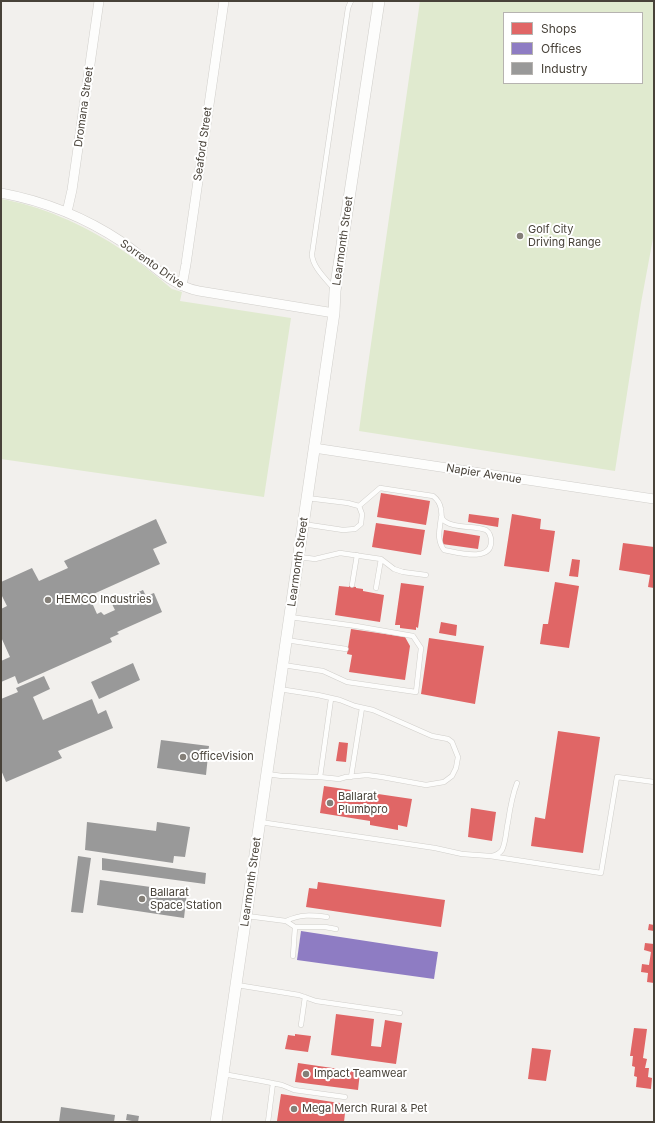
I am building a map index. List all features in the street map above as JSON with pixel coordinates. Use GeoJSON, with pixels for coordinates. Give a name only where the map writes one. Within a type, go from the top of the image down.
{"type":"FeatureCollection","features":[{"type":"Feature","properties":{"kind":"street","name":"Dromana Street"},"geometry":{"type":"LineString","coordinates":[[67,212],[72,190],[99,1]]}},
{"type":"Feature","properties":{"kind":"street","name":"Seaford Street"},"geometry":{"type":"LineString","coordinates":[[182,286],[224,1]]}},
{"type":"Feature","properties":{"kind":"street","name":"Learmonth Street"},"geometry":{"type":"LineString","coordinates":[[216,1122],[334,313],[335,291],[379,1]]}},
{"type":"Feature","properties":{"kind":"street","name":"Sorrento Drive"},"geometry":{"type":"LineString","coordinates":[[1,193],[32,200],[67,212],[120,241],[172,281],[182,286],[199,291],[334,313]]}},
{"type":"Feature","properties":{"kind":"street","name":"Napier Avenue"},"geometry":{"type":"LineString","coordinates":[[314,448],[654,499]]}},
{"type":"Feature","properties":{"kind":"lane"},"geometry":{"type":"LineString","coordinates":[[335,291],[315,265],[312,254],[347,16],[351,1]]}},
{"type":"Feature","properties":{"kind":"lane"},"geometry":{"type":"LineString","coordinates":[[359,506],[380,488],[433,496],[437,500],[441,509],[442,517],[439,537],[440,545],[444,550],[479,555],[484,553],[491,545],[490,534],[487,531],[483,529],[455,525],[446,522],[442,517]]}},
{"type":"Feature","properties":{"kind":"lane"},"geometry":{"type":"LineString","coordinates":[[307,498],[348,503],[359,506]]}},
{"type":"Feature","properties":{"kind":"lane"},"geometry":{"type":"LineString","coordinates":[[303,524],[343,530],[356,529],[361,524],[362,514],[359,506]]}},
{"type":"Feature","properties":{"kind":"lane"},"geometry":{"type":"LineString","coordinates":[[299,557],[315,559],[340,553],[356,555],[381,559],[394,569],[403,572],[426,575]]}},
{"type":"Feature","properties":{"kind":"lane"},"geometry":{"type":"LineString","coordinates":[[352,584],[356,555]]}},
{"type":"Feature","properties":{"kind":"lane"},"geometry":{"type":"LineString","coordinates":[[376,588],[381,559]]}},
{"type":"Feature","properties":{"kind":"lane"},"geometry":{"type":"LineString","coordinates":[[283,665],[323,671],[347,682],[416,692],[421,648],[413,636],[290,617]]}},
{"type":"Feature","properties":{"kind":"lane"},"geometry":{"type":"LineString","coordinates":[[286,640],[346,649]]}},
{"type":"Feature","properties":{"kind":"lane"},"geometry":{"type":"LineString","coordinates":[[267,774],[339,779],[367,775],[426,785],[444,782],[452,776],[456,768],[458,757],[452,742],[448,739],[432,736],[373,710],[355,706],[340,700],[279,689]]}},
{"type":"Feature","properties":{"kind":"lane"},"geometry":{"type":"LineString","coordinates":[[320,777],[331,698]]}},
{"type":"Feature","properties":{"kind":"lane"},"geometry":{"type":"LineString","coordinates":[[351,777],[362,708]]}},
{"type":"Feature","properties":{"kind":"lane"},"geometry":{"type":"LineString","coordinates":[[260,822],[435,848],[462,854],[490,856],[601,873],[617,777],[654,782]]}},
{"type":"Feature","properties":{"kind":"lane"},"geometry":{"type":"LineString","coordinates":[[490,856],[497,855],[502,850],[510,807],[517,783]]}},
{"type":"Feature","properties":{"kind":"lane"},"geometry":{"type":"LineString","coordinates":[[286,921],[296,916],[311,915],[327,917]]}},
{"type":"Feature","properties":{"kind":"lane"},"geometry":{"type":"LineString","coordinates":[[246,916],[286,921],[295,927],[325,927],[336,929]]}},
{"type":"Feature","properties":{"kind":"lane"},"geometry":{"type":"LineString","coordinates":[[293,956],[295,927]]}},
{"type":"Feature","properties":{"kind":"lane"},"geometry":{"type":"LineString","coordinates":[[236,985],[299,995],[316,1001],[400,1013]]}},
{"type":"Feature","properties":{"kind":"lane"},"geometry":{"type":"LineString","coordinates":[[301,1025],[305,997]]}},
{"type":"Feature","properties":{"kind":"lane"},"geometry":{"type":"LineString","coordinates":[[224,1074],[282,1085],[294,1090],[345,1097]]}},
{"type":"Feature","properties":{"kind":"lane"},"geometry":{"type":"LineString","coordinates":[[268,1122],[273,1083]]}},
{"type":"Feature","properties":{"kind":"green space","name":"Golf City Driving Range"},"geometry":{"type":"Polygon","coordinates":[[[420,1],[654,1],[654,233],[641,303],[615,471],[359,431],[420,1]]]}},
{"type":"Feature","properties":{"kind":"green space"},"geometry":{"type":"Polygon","coordinates":[[[1,199],[46,211],[76,223],[103,238],[131,256],[172,289],[182,292],[180,301],[291,318],[264,497],[1,459],[1,199]]]}},
{"type":"Feature","properties":{"kind":"building: Shops"},"geometry":{"type":"Polygon","coordinates":[[[381,493],[430,501],[426,525],[377,517],[381,493]]]}},
{"type":"Feature","properties":{"kind":"building: Shops"},"geometry":{"type":"Polygon","coordinates":[[[469,514],[499,518],[498,527],[468,522],[469,514]]]}},
{"type":"Feature","properties":{"kind":"building: Shops"},"geometry":{"type":"Polygon","coordinates":[[[512,514],[541,519],[540,529],[555,531],[549,572],[504,566],[512,514]]]}},
{"type":"Feature","properties":{"kind":"building: Shops"},"geometry":{"type":"Polygon","coordinates":[[[376,523],[425,530],[421,555],[372,547],[376,523]]]}},
{"type":"Feature","properties":{"kind":"building: Shops"},"geometry":{"type":"Polygon","coordinates":[[[444,530],[480,536],[478,549],[442,544],[444,530]]]}},
{"type":"Feature","properties":{"kind":"building: Shops"},"geometry":{"type":"Polygon","coordinates":[[[623,543],[654,547],[654,588],[648,587],[650,575],[619,570],[623,543]]]}},
{"type":"Feature","properties":{"kind":"building: Shops"},"geometry":{"type":"Polygon","coordinates":[[[572,559],[580,560],[578,577],[569,576],[572,559]]]}},
{"type":"Feature","properties":{"kind":"building: Shops"},"geometry":{"type":"Polygon","coordinates":[[[555,582],[579,586],[569,648],[540,644],[543,624],[548,624],[555,582]]]}},
{"type":"Feature","properties":{"kind":"building: Shops"},"geometry":{"type":"Polygon","coordinates":[[[401,583],[424,586],[418,628],[416,627],[416,630],[400,628],[400,625],[395,625],[401,583]]]}},
{"type":"Feature","properties":{"kind":"building: Shops"},"geometry":{"type":"Polygon","coordinates":[[[339,586],[356,587],[363,589],[363,591],[384,595],[380,622],[335,615],[339,586]]]}},
{"type":"Feature","properties":{"kind":"building: Shops"},"geometry":{"type":"Polygon","coordinates":[[[441,622],[457,625],[456,636],[439,633],[441,622]]]}},
{"type":"Feature","properties":{"kind":"building: Shops"},"geometry":{"type":"Polygon","coordinates":[[[351,629],[405,637],[410,646],[405,680],[349,672],[352,655],[347,654],[351,629]]]}},
{"type":"Feature","properties":{"kind":"building: Shops"},"geometry":{"type":"Polygon","coordinates":[[[429,638],[484,646],[475,704],[421,694],[429,638]]]}},
{"type":"Feature","properties":{"kind":"building: Shops"},"geometry":{"type":"Polygon","coordinates":[[[558,731],[600,737],[583,853],[531,846],[535,817],[545,819],[558,731]]]}},
{"type":"Feature","properties":{"kind":"building: Shops"},"geometry":{"type":"Polygon","coordinates":[[[339,742],[348,743],[346,762],[336,761],[339,742]]]}},
{"type":"Feature","properties":{"kind":"building: Shops"},"geometry":{"type":"Polygon","coordinates":[[[324,786],[412,799],[407,827],[398,825],[398,830],[370,825],[370,821],[320,813],[324,786]]]}},
{"type":"Feature","properties":{"kind":"building: Shops"},"geometry":{"type":"Polygon","coordinates":[[[471,808],[496,812],[492,841],[468,837],[471,808]]]}},
{"type":"Feature","properties":{"kind":"building: Shops"},"geometry":{"type":"Polygon","coordinates":[[[318,882],[445,900],[441,927],[306,907],[309,888],[317,889],[318,882]]]}},
{"type":"Feature","properties":{"kind":"building: Shops"},"geometry":{"type":"Polygon","coordinates":[[[649,924],[654,925],[654,931],[648,930],[649,924]]]}},
{"type":"Feature","properties":{"kind":"building: Shops"},"geometry":{"type":"Polygon","coordinates":[[[645,943],[654,944],[654,983],[647,982],[648,973],[641,972],[642,964],[649,965],[651,952],[644,950],[645,943]]]}},
{"type":"Feature","properties":{"kind":"building: Shops"},"geometry":{"type":"Polygon","coordinates":[[[336,1014],[374,1019],[371,1046],[381,1047],[385,1020],[402,1023],[396,1064],[331,1055],[336,1014]]]}},
{"type":"Feature","properties":{"kind":"building: Shops"},"geometry":{"type":"Polygon","coordinates":[[[634,1028],[647,1029],[643,1058],[647,1059],[645,1068],[649,1068],[648,1077],[652,1078],[651,1089],[636,1087],[637,1077],[634,1076],[635,1067],[632,1066],[633,1056],[630,1056],[634,1028]]]}},
{"type":"Feature","properties":{"kind":"building: Shops"},"geometry":{"type":"Polygon","coordinates":[[[295,1034],[311,1036],[308,1052],[285,1049],[288,1035],[295,1036],[295,1034]]]}},
{"type":"Feature","properties":{"kind":"building: Shops"},"geometry":{"type":"Polygon","coordinates":[[[532,1048],[551,1050],[546,1081],[528,1079],[532,1048]]]}},
{"type":"Feature","properties":{"kind":"building: Shops"},"geometry":{"type":"Polygon","coordinates":[[[298,1063],[360,1072],[358,1090],[295,1082],[298,1063]]]}},
{"type":"Feature","properties":{"kind":"building: Shops"},"geometry":{"type":"Polygon","coordinates":[[[281,1094],[346,1104],[344,1122],[277,1121],[281,1094]]]}},
{"type":"Feature","properties":{"kind":"building: Offices"},"geometry":{"type":"Polygon","coordinates":[[[301,931],[438,952],[434,979],[297,960],[301,931]]]}},
{"type":"Feature","properties":{"kind":"building: Industry","name":"HEMCO Industries"},"geometry":{"type":"Polygon","coordinates":[[[156,519],[167,543],[153,549],[160,564],[89,596],[97,614],[101,612],[104,615],[115,610],[112,604],[143,590],[146,596],[154,593],[162,612],[117,632],[119,634],[110,638],[112,642],[18,684],[15,676],[1,682],[1,661],[10,657],[1,637],[1,609],[7,606],[1,594],[1,582],[32,568],[39,581],[68,568],[64,561],[156,519]]]}},
{"type":"Feature","properties":{"kind":"building: Industry"},"geometry":{"type":"Polygon","coordinates":[[[133,663],[140,680],[99,699],[91,682],[133,663]]]}},
{"type":"Feature","properties":{"kind":"building: Industry"},"geometry":{"type":"Polygon","coordinates":[[[44,676],[50,689],[33,697],[43,720],[92,699],[98,714],[106,710],[113,728],[58,751],[62,758],[6,782],[1,770],[1,699],[18,692],[16,688],[44,676]]]}},
{"type":"Feature","properties":{"kind":"building: Industry","name":"OfficeVision"},"geometry":{"type":"Polygon","coordinates":[[[161,740],[209,746],[206,775],[157,768],[161,740]]]}},
{"type":"Feature","properties":{"kind":"building: Industry"},"geometry":{"type":"Polygon","coordinates":[[[87,822],[156,831],[157,822],[190,827],[185,857],[174,856],[173,863],[85,850],[87,822]]]}},
{"type":"Feature","properties":{"kind":"building: Industry"},"geometry":{"type":"Polygon","coordinates":[[[78,856],[91,858],[83,913],[71,912],[78,856]]]}},
{"type":"Feature","properties":{"kind":"building: Industry","name":"Ballarat Space Station"},"geometry":{"type":"Polygon","coordinates":[[[102,858],[206,873],[205,884],[102,870],[102,858]]]}},
{"type":"Feature","properties":{"kind":"building: Industry","name":"Ballarat Space Station"},"geometry":{"type":"Polygon","coordinates":[[[100,880],[187,892],[184,918],[97,905],[100,880]]]}},
{"type":"Feature","properties":{"kind":"building: Industry"},"geometry":{"type":"Polygon","coordinates":[[[61,1107],[115,1115],[114,1122],[59,1122],[61,1107]]]}},
{"type":"Feature","properties":{"kind":"building: Industry"},"geometry":{"type":"Polygon","coordinates":[[[127,1114],[139,1116],[138,1122],[126,1120],[127,1114]]]}},
{"type":"Feature","properties":{"kind":"place","name":"Golf City Driving Range"},"geometry":{"type":"Point","coordinates":[520,236]}},
{"type":"Feature","properties":{"kind":"place","name":"HEMCO Industries"},"geometry":{"type":"Point","coordinates":[48,600]}},
{"type":"Feature","properties":{"kind":"place","name":"OfficeVision"},"geometry":{"type":"Point","coordinates":[183,757]}},
{"type":"Feature","properties":{"kind":"place","name":"Ballarat Plumbpro"},"geometry":{"type":"Point","coordinates":[330,803]}},
{"type":"Feature","properties":{"kind":"place","name":"Ballarat Space Station"},"geometry":{"type":"Point","coordinates":[142,899]}},
{"type":"Feature","properties":{"kind":"place","name":"Impact Teamwear"},"geometry":{"type":"Point","coordinates":[306,1074]}},
{"type":"Feature","properties":{"kind":"place","name":"Mega Merch Rural & Pet"},"geometry":{"type":"Point","coordinates":[294,1109]}}]}
